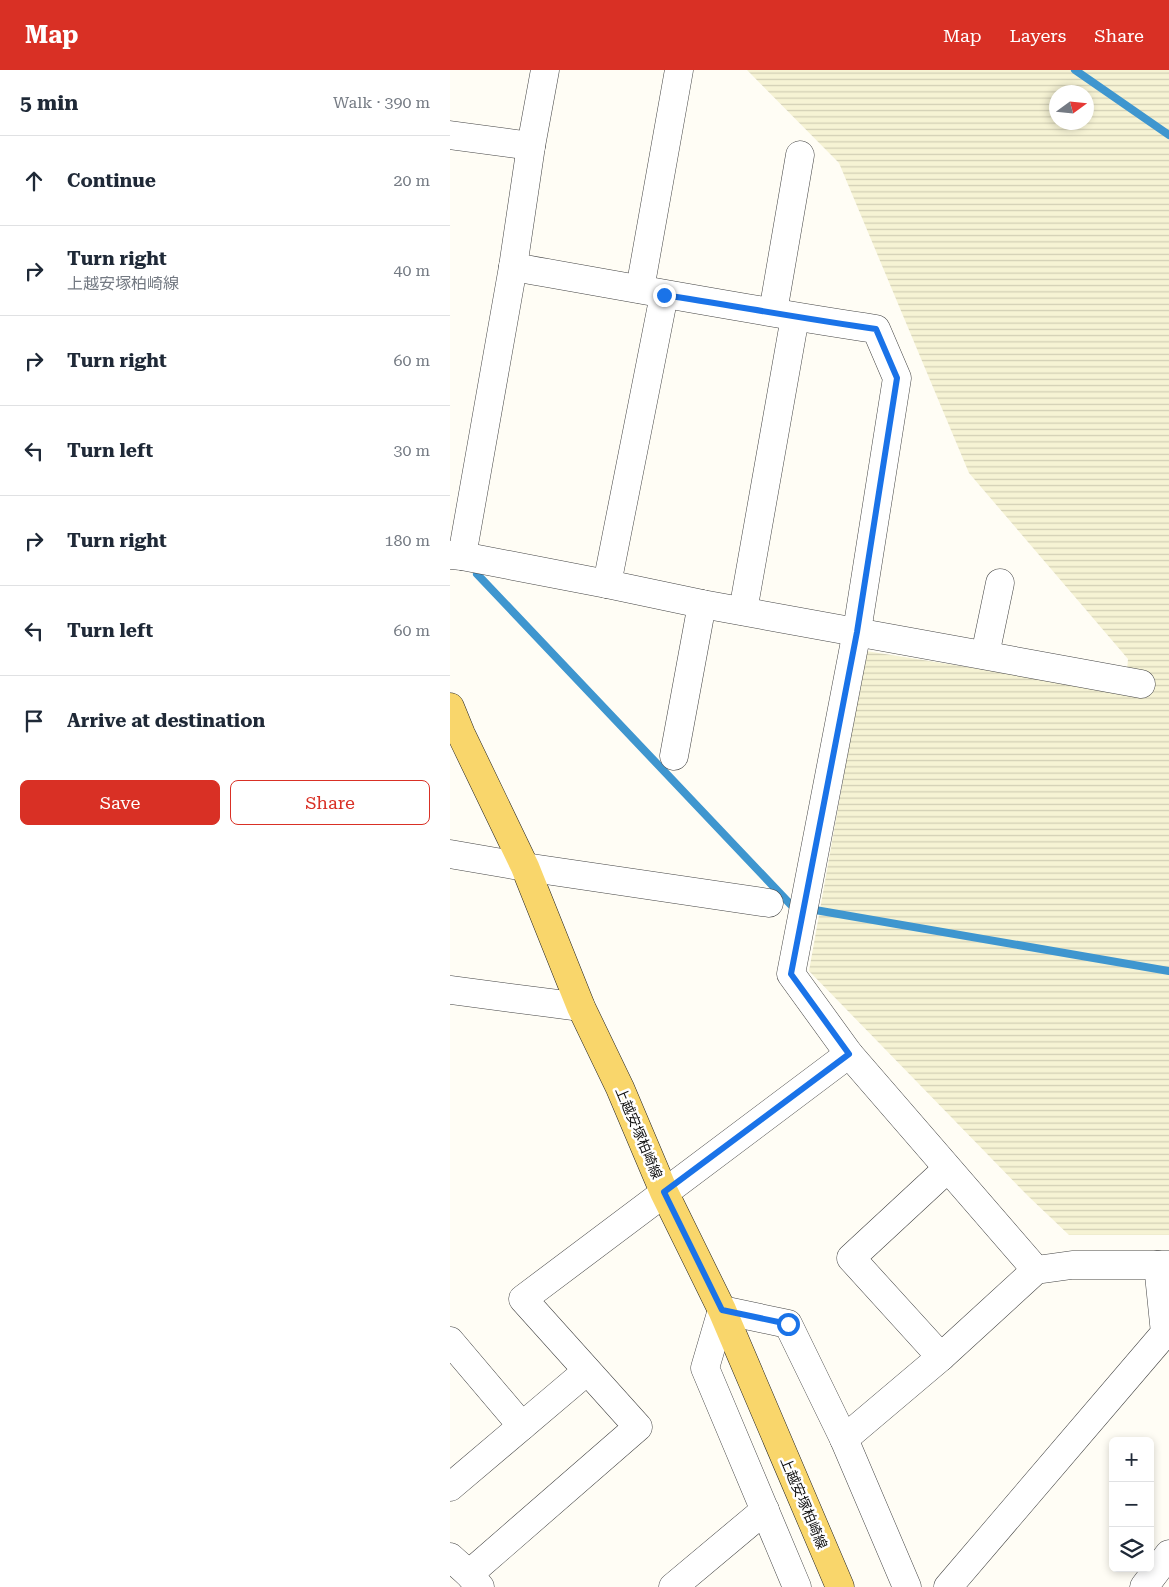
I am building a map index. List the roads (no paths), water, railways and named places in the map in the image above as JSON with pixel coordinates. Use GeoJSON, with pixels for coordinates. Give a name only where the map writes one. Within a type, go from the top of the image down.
{"type":"FeatureCollection","features":[{"type":"Feature","properties":{"kind":"main road","name":"上越安塚柏崎線"},"geometry":{"type":"LineString","coordinates":[[450,707],[456,738],[525,867],[582,1007],[620,1088],[664,1192],[722,1310],[836,1578]]}},
{"type":"Feature","properties":{"kind":"street"},"geometry":{"type":"LineString","coordinates":[[545,70],[531,146],[513,267],[456,556],[702,604],[1141,684]]}},
{"type":"Feature","properties":{"kind":"street"},"geometry":{"type":"LineString","coordinates":[[607,584],[652,292],[679,70]]}},
{"type":"Feature","properties":{"kind":"street"},"geometry":{"type":"LineString","coordinates":[[450,135],[531,146]]}},
{"type":"Feature","properties":{"kind":"street"},"geometry":{"type":"LineString","coordinates":[[742,611],[784,315],[800,155]]}},
{"type":"Feature","properties":{"kind":"street"},"geometry":{"type":"LineString","coordinates":[[513,267],[784,315],[876,329],[897,378],[857,632],[791,974],[849,1054],[1036,1270]]}},
{"type":"Feature","properties":{"kind":"street"},"geometry":{"type":"LineString","coordinates":[[985,655],[1000,583]]}},
{"type":"Feature","properties":{"kind":"street"},"geometry":{"type":"LineString","coordinates":[[674,756],[702,604]]}},
{"type":"Feature","properties":{"kind":"street"},"geometry":{"type":"LineString","coordinates":[[450,854],[769,903]]}},
{"type":"Feature","properties":{"kind":"street"},"geometry":{"type":"LineString","coordinates":[[450,990],[582,1007]]}},
{"type":"Feature","properties":{"kind":"street"},"geometry":{"type":"LineString","coordinates":[[466,1573],[638,1427],[523,1299],[849,1054]]}},
{"type":"Feature","properties":{"kind":"street"},"geometry":{"type":"LineString","coordinates":[[941,1357],[851,1258],[947,1169]]}},
{"type":"Feature","properties":{"kind":"street"},"geometry":{"type":"LineString","coordinates":[[844,1439],[941,1357],[1036,1270],[1072,1265],[1164,1265],[1165,1333],[948,1587]]}},
{"type":"Feature","properties":{"kind":"street"},"geometry":{"type":"LineString","coordinates":[[797,1587],[705,1368],[722,1310],[788,1324],[844,1439],[907,1587]]}},
{"type":"Feature","properties":{"kind":"street"},"geometry":{"type":"LineString","coordinates":[[450,1341],[522,1426]]}},
{"type":"Feature","properties":{"kind":"street"},"geometry":{"type":"LineString","coordinates":[[450,1487],[587,1371]]}},
{"type":"Feature","properties":{"kind":"street"},"geometry":{"type":"LineString","coordinates":[[673,1587],[765,1510]]}},
{"type":"Feature","properties":{"kind":"street"},"geometry":{"type":"LineString","coordinates":[[1144,1587],[1169,1554]]}},
{"type":"Feature","properties":{"kind":"waterway"},"geometry":{"type":"LineString","coordinates":[[1075,70],[1169,135]]}},
{"type":"Feature","properties":{"kind":"waterway"},"geometry":{"type":"LineString","coordinates":[[477,574],[792,906],[1169,971]]}}]}
